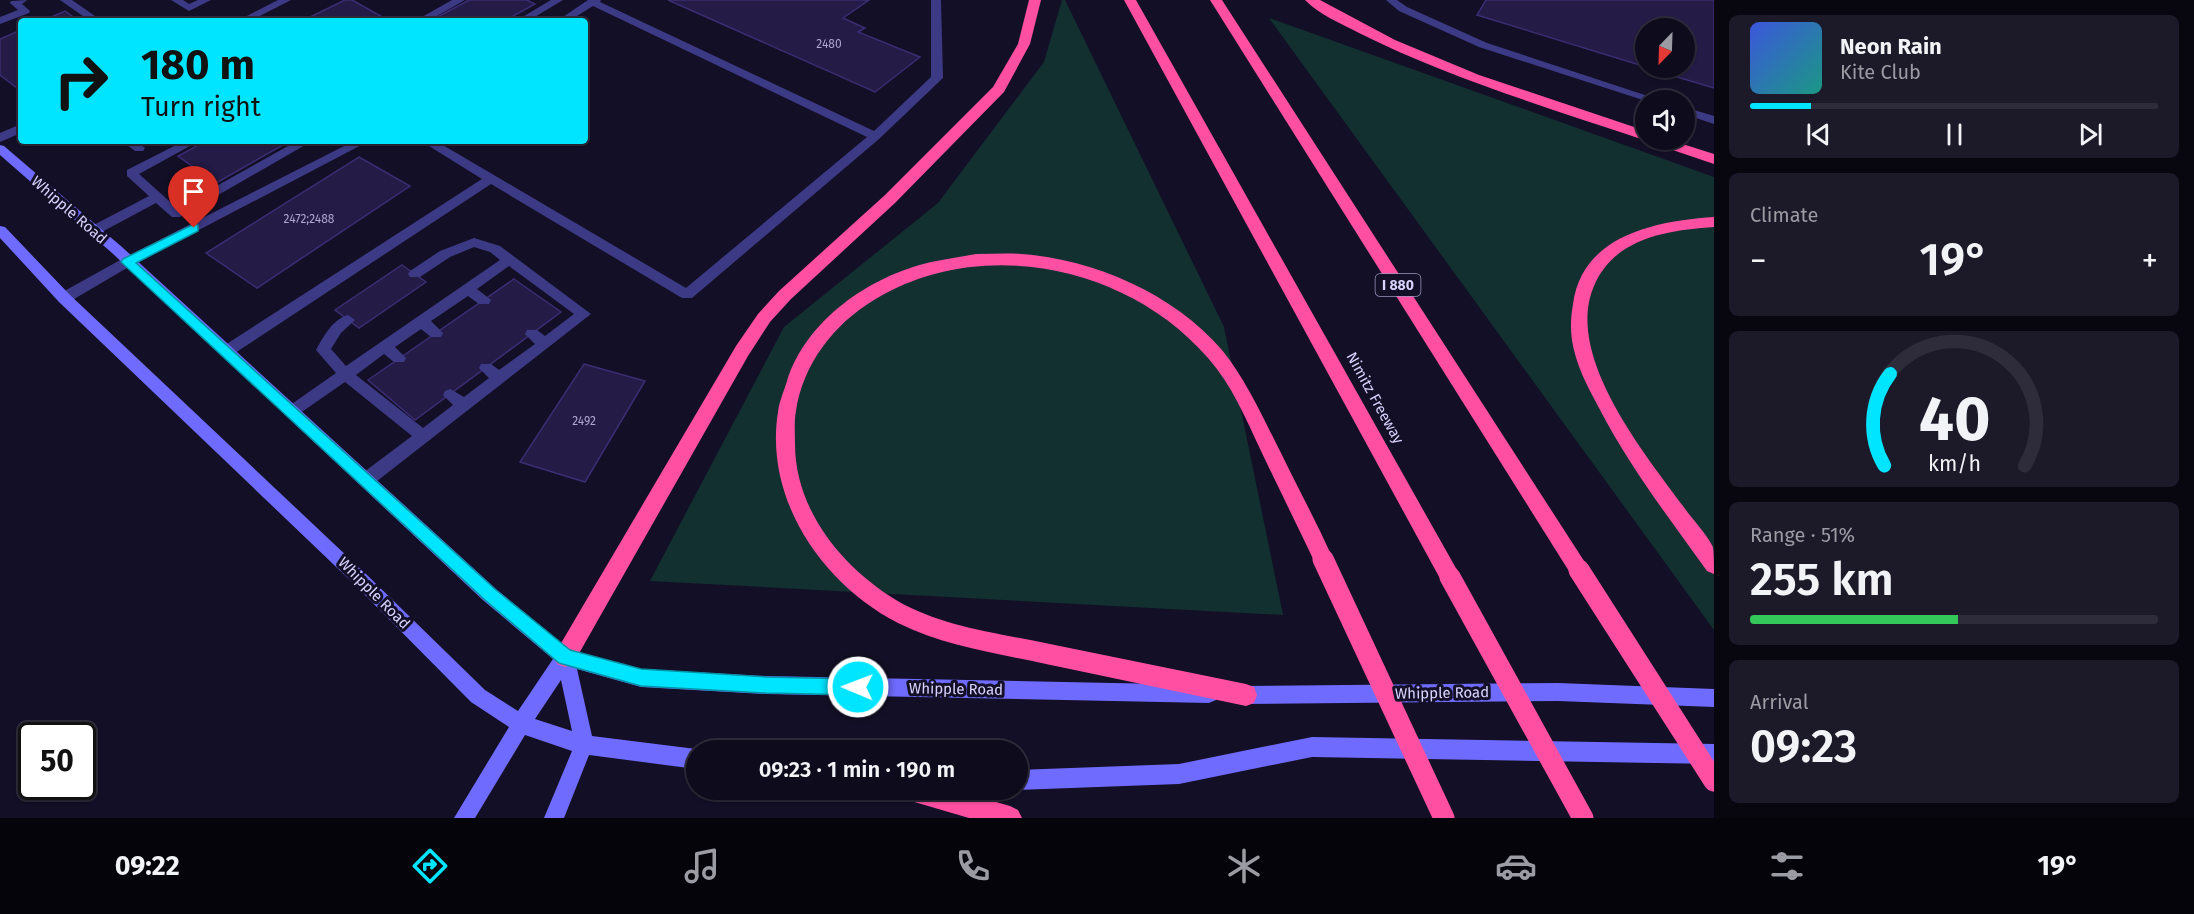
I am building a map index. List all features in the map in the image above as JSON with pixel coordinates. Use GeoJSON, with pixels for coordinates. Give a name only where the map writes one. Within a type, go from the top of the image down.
{"type":"FeatureCollection","features":[{"type":"Feature","properties":{"kind":"highway"},"geometry":{"type":"LineString","coordinates":[[565,657],[742,351],[764,318],[785,295],[890,198],[999,89],[1024,44],[1035,0]]}},
{"type":"Feature","properties":{"kind":"highway","name":"Nimitz Freeway"},"geometry":{"type":"LineString","coordinates":[[1130,0],[1583,818]]}},
{"type":"Feature","properties":{"kind":"highway","name":"I 880"},"geometry":{"type":"LineString","coordinates":[[1216,0],[1714,781]]}},
{"type":"Feature","properties":{"kind":"highway"},"geometry":{"type":"LineString","coordinates":[[1311,0],[1359,27],[1448,67],[1635,132]]}},
{"type":"Feature","properties":{"kind":"highway"},"geometry":{"type":"LineString","coordinates":[[1687,150],[1714,159]]}},
{"type":"Feature","properties":{"kind":"highway"},"geometry":{"type":"LineString","coordinates":[[1714,222],[1686,223],[1655,228],[1627,240],[1602,256],[1587,276],[1579,303],[1579,332],[1586,362],[1616,420],[1714,565]]}},
{"type":"Feature","properties":{"kind":"highway"},"geometry":{"type":"LineString","coordinates":[[1246,695],[979,640],[931,626],[890,607],[850,578],[820,544],[798,508],[787,474],[783,440],[785,408],[794,377],[808,350],[837,318],[853,304],[880,287],[915,273],[949,264],[984,260],[1020,260],[1088,273],[1157,305],[1179,321],[1215,354],[1236,383],[1250,409],[1444,818]]}},
{"type":"Feature","properties":{"kind":"highway"},"geometry":{"type":"LineString","coordinates":[[949,800],[1010,818]]}},
{"type":"Feature","properties":{"kind":"main road","name":"Whipple Road"},"geometry":{"type":"LineString","coordinates":[[0,149],[227,351],[490,595],[565,657],[641,678],[766,685],[1246,695],[1558,692],[1714,698]]}},
{"type":"Feature","properties":{"kind":"main road","name":"Whipple Road"},"geometry":{"type":"LineString","coordinates":[[0,230],[64,298],[362,579],[478,696],[521,724],[584,745],[686,758]]}},
{"type":"Feature","properties":{"kind":"main road"},"geometry":{"type":"LineString","coordinates":[[464,818],[565,657]]}},
{"type":"Feature","properties":{"kind":"main road"},"geometry":{"type":"LineString","coordinates":[[554,818],[584,745],[565,657]]}},
{"type":"Feature","properties":{"kind":"main road"},"geometry":{"type":"LineString","coordinates":[[1028,780],[1179,774],[1312,747],[1714,754]]}},
{"type":"Feature","properties":{"kind":"lane"},"geometry":{"type":"LineString","coordinates":[[0,21],[25,11],[15,3],[22,0]]}},
{"type":"Feature","properties":{"kind":"lane"},"geometry":{"type":"LineString","coordinates":[[65,0],[92,18]]}},
{"type":"Feature","properties":{"kind":"lane"},"geometry":{"type":"LineString","coordinates":[[176,0],[189,8],[206,0]]}},
{"type":"Feature","properties":{"kind":"lane"},"geometry":{"type":"LineString","coordinates":[[248,18],[286,0]]}},
{"type":"Feature","properties":{"kind":"lane"},"geometry":{"type":"LineString","coordinates":[[426,18],[460,0]]}},
{"type":"Feature","properties":{"kind":"lane"},"geometry":{"type":"LineString","coordinates":[[432,144],[687,295],[875,136],[937,78],[936,0]]}},
{"type":"Feature","properties":{"kind":"lane"},"geometry":{"type":"LineString","coordinates":[[1391,0],[1403,9],[1483,45],[1635,94]]}},
{"type":"Feature","properties":{"kind":"lane"},"geometry":{"type":"LineString","coordinates":[[526,18],[554,1]]}},
{"type":"Feature","properties":{"kind":"lane"},"geometry":{"type":"LineString","coordinates":[[567,18],[594,1],[875,136]]}},
{"type":"Feature","properties":{"kind":"lane"},"geometry":{"type":"LineString","coordinates":[[1695,114],[1714,120]]}},
{"type":"Feature","properties":{"kind":"lane"},"geometry":{"type":"LineString","coordinates":[[0,138],[18,129]]}},
{"type":"Feature","properties":{"kind":"lane"},"geometry":{"type":"LineString","coordinates":[[187,144],[131,174],[176,214],[301,144]]}},
{"type":"Feature","properties":{"kind":"lane"},"geometry":{"type":"LineString","coordinates":[[64,298],[127,262],[357,144]]}},
{"type":"Feature","properties":{"kind":"lane"},"geometry":{"type":"LineString","coordinates":[[227,351],[491,179]]}},
{"type":"Feature","properties":{"kind":"lane"},"geometry":{"type":"LineString","coordinates":[[93,231],[158,197]]}},
{"type":"Feature","properties":{"kind":"lane"},"geometry":{"type":"LineString","coordinates":[[366,480],[584,314],[495,249],[474,242],[445,254],[415,274]]}},
{"type":"Feature","properties":{"kind":"lane"},"geometry":{"type":"LineString","coordinates":[[291,412],[509,260]]}},
{"type":"Feature","properties":{"kind":"lane"},"geometry":{"type":"LineString","coordinates":[[468,289],[484,300]]}},
{"type":"Feature","properties":{"kind":"lane"},"geometry":{"type":"LineString","coordinates":[[348,320],[336,329],[323,350],[346,375],[423,436]]}},
{"type":"Feature","properties":{"kind":"lane"},"geometry":{"type":"LineString","coordinates":[[422,322],[436,333]]}},
{"type":"Feature","properties":{"kind":"lane"},"geometry":{"type":"LineString","coordinates":[[532,334],[545,344]]}},
{"type":"Feature","properties":{"kind":"lane"},"geometry":{"type":"LineString","coordinates":[[385,347],[399,358]]}},
{"type":"Feature","properties":{"kind":"lane"},"geometry":{"type":"LineString","coordinates":[[486,368],[499,378]]}},
{"type":"Feature","properties":{"kind":"lane"},"geometry":{"type":"LineString","coordinates":[[450,394],[464,405]]}},
{"type":"Feature","properties":{"kind":"green space"},"geometry":{"type":"Polygon","coordinates":[[[1062,0],[1065,0],[1224,327],[1283,615],[650,581],[784,327],[938,203],[1044,62],[1062,0]]]}},
{"type":"Feature","properties":{"kind":"green space"},"geometry":{"type":"Polygon","coordinates":[[[1269,18],[1714,177],[1714,630],[1269,18]]]}},
{"type":"Feature","properties":{"kind":"building"},"geometry":{"type":"Polygon","coordinates":[[[345,0],[352,0],[384,18],[308,18],[345,0]]]}},
{"type":"Feature","properties":{"kind":"building"},"geometry":{"type":"Polygon","coordinates":[[[469,0],[527,0],[535,4],[509,18],[436,18],[469,0]]]}},
{"type":"Feature","properties":{"kind":"building"},"geometry":{"type":"Polygon","coordinates":[[[668,0],[869,0],[843,18],[865,28],[858,32],[920,57],[875,92],[668,0]]]}},
{"type":"Feature","properties":{"kind":"building"},"geometry":{"type":"Polygon","coordinates":[[[1486,0],[1714,0],[1714,88],[1680,78],[1695,78],[1695,18],[1635,18],[1635,64],[1477,15],[1486,0]]]}},
{"type":"Feature","properties":{"kind":"building"},"geometry":{"type":"Polygon","coordinates":[[[65,11],[75,18],[49,18],[65,11]]]}},
{"type":"Feature","properties":{"kind":"building"},"geometry":{"type":"Polygon","coordinates":[[[18,31],[18,89],[0,75],[0,39],[18,31]]]}},
{"type":"Feature","properties":{"kind":"building"},"geometry":{"type":"Polygon","coordinates":[[[200,144],[285,144],[216,183],[178,156],[200,144]]]}},
{"type":"Feature","properties":{"kind":"building"},"geometry":{"type":"Polygon","coordinates":[[[359,157],[410,186],[257,288],[206,253],[359,157]]]}},
{"type":"Feature","properties":{"kind":"building"},"geometry":{"type":"Polygon","coordinates":[[[402,265],[426,282],[359,328],[335,310],[402,265]]]}},
{"type":"Feature","properties":{"kind":"building"},"geometry":{"type":"Polygon","coordinates":[[[514,279],[561,312],[415,420],[368,380],[514,279]]]}},
{"type":"Feature","properties":{"kind":"building"},"geometry":{"type":"Polygon","coordinates":[[[584,364],[645,381],[585,482],[520,462],[584,364]]]}},
{"type":"Feature","properties":{"kind":"route"},"geometry":{"type":"LineString","coordinates":[[194,228],[127,262],[222,346],[490,595],[565,657],[641,678],[766,685],[858,687]]}}]}
